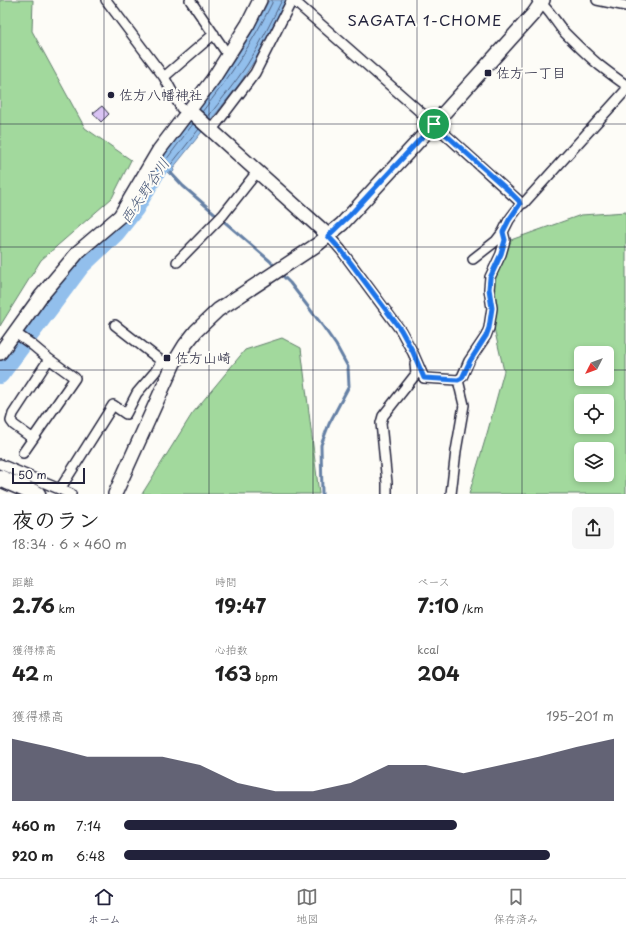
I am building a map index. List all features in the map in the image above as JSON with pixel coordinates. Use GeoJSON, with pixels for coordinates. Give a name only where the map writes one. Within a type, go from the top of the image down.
{"type":"FeatureCollection","features":[{"type":"Feature","properties":{"kind":"highway"},"geometry":{"type":"LineString","coordinates":[[0,478],[37,494]]}},
{"type":"Feature","properties":{"kind":"street"},"geometry":{"type":"LineString","coordinates":[[106,0],[164,77],[182,108],[189,110],[328,236],[341,250],[401,330],[413,352],[424,378],[458,380],[462,378],[470,361],[486,336],[489,328],[492,308],[489,289],[490,278],[501,254],[505,240],[503,232]]}},
{"type":"Feature","properties":{"kind":"street"},"geometry":{"type":"LineString","coordinates":[[190,0],[228,55]]}},
{"type":"Feature","properties":{"kind":"street"},"geometry":{"type":"LineString","coordinates":[[0,353],[17,334],[41,296],[79,251],[120,216],[159,150],[213,80],[248,24],[260,0]]}},
{"type":"Feature","properties":{"kind":"street"},"geometry":{"type":"LineString","coordinates":[[211,131],[255,73],[292,0],[434,124],[510,192],[520,204]]}},
{"type":"Feature","properties":{"kind":"street"},"geometry":{"type":"LineString","coordinates":[[597,0],[626,6]]}},
{"type":"Feature","properties":{"kind":"street"},"geometry":{"type":"LineString","coordinates":[[60,489],[113,405],[126,414],[137,393],[155,372],[168,364],[207,319],[226,304],[318,244],[346,220],[528,18],[540,1],[547,8],[558,25],[571,39],[598,64],[626,85]]}},
{"type":"Feature","properties":{"kind":"street"},"geometry":{"type":"LineString","coordinates":[[164,77],[214,34]]}},
{"type":"Feature","properties":{"kind":"street"},"geometry":{"type":"LineString","coordinates":[[473,259],[496,241],[520,204],[524,203],[626,90]]}},
{"type":"Feature","properties":{"kind":"street"},"geometry":{"type":"LineString","coordinates":[[177,262],[220,218],[257,172]]}},
{"type":"Feature","properties":{"kind":"street"},"geometry":{"type":"LineString","coordinates":[[115,325],[168,364]]}},
{"type":"Feature","properties":{"kind":"street"},"geometry":{"type":"LineString","coordinates":[[17,334],[49,360],[75,378],[23,453]]}},
{"type":"Feature","properties":{"kind":"street"},"geometry":{"type":"LineString","coordinates":[[32,438],[14,425],[11,421],[12,414],[49,360]]}},
{"type":"Feature","properties":{"kind":"street"},"geometry":{"type":"LineString","coordinates":[[386,494],[388,483],[381,423],[383,416],[416,374],[414,364],[417,362]]}},
{"type":"Feature","properties":{"kind":"street"},"geometry":{"type":"LineString","coordinates":[[115,494],[168,364]]}},
{"type":"Feature","properties":{"kind":"street"},"geometry":{"type":"LineString","coordinates":[[451,494],[456,451],[464,405],[458,380]]}},
{"type":"Feature","properties":{"kind":"street"},"geometry":{"type":"LineString","coordinates":[[0,464],[71,494]]}},
{"type":"Feature","properties":{"kind":"green space"},"geometry":{"type":"Polygon","coordinates":[[[0,0],[33,0],[32,31],[85,128],[131,160],[112,198],[41,260],[0,326],[0,0]]]}},
{"type":"Feature","properties":{"kind":"green space"},"geometry":{"type":"Polygon","coordinates":[[[626,212],[626,494],[469,494],[504,371],[488,302],[508,241],[581,215],[626,212]]]}},
{"type":"Feature","properties":{"kind":"green space"},"geometry":{"type":"Polygon","coordinates":[[[282,338],[301,348],[319,494],[142,494],[192,414],[245,350],[282,338]]]}},
{"type":"Feature","properties":{"kind":"water"},"geometry":{"type":"Polygon","coordinates":[[[269,0],[287,0],[263,47],[240,83],[173,168],[174,171],[170,175],[166,171],[161,171],[152,186],[147,184],[180,133],[230,66],[255,27],[269,0]]]}},
{"type":"Feature","properties":{"kind":"building"},"geometry":{"type":"Polygon","coordinates":[[[102,106],[109,114],[101,122],[93,113],[102,106]]]}},
{"type":"Feature","properties":{"kind":"waterway","name":"西矢野谷川"},"geometry":{"type":"LineString","coordinates":[[0,375],[81,266],[116,233],[135,209],[161,164]]}},
{"type":"Feature","properties":{"kind":"waterway"},"geometry":{"type":"LineString","coordinates":[[170,172],[183,186],[270,261],[277,269]]}},
{"type":"Feature","properties":{"kind":"waterway"},"geometry":{"type":"LineString","coordinates":[[280,273],[290,283],[322,325],[336,345],[348,367],[349,386],[329,424],[321,445],[322,494]]}},
{"type":"Feature","properties":{"kind":"place","name":"佐方一丁目"},"geometry":{"type":"Point","coordinates":[488,73]}},
{"type":"Feature","properties":{"kind":"place","name":"佐方八幡神社"},"geometry":{"type":"Point","coordinates":[111,95]}},
{"type":"Feature","properties":{"kind":"place","name":"佐方山崎"},"geometry":{"type":"Point","coordinates":[167,358]}},
{"type":"Feature","properties":{"kind":"district","name":"SAGATA 1-CHOME"},"geometry":{"type":"Point","coordinates":[425,21]}},
{"type":"Feature","properties":{"kind":"route"},"geometry":{"type":"LineString","coordinates":[[434,124],[510,192],[520,204],[503,232],[505,240],[501,254],[490,278],[489,289],[492,308],[489,328],[486,336],[470,361],[465,373],[462,378],[458,380],[424,378],[413,352],[401,330],[341,250],[328,236],[342,224],[434,124]]}}]}
